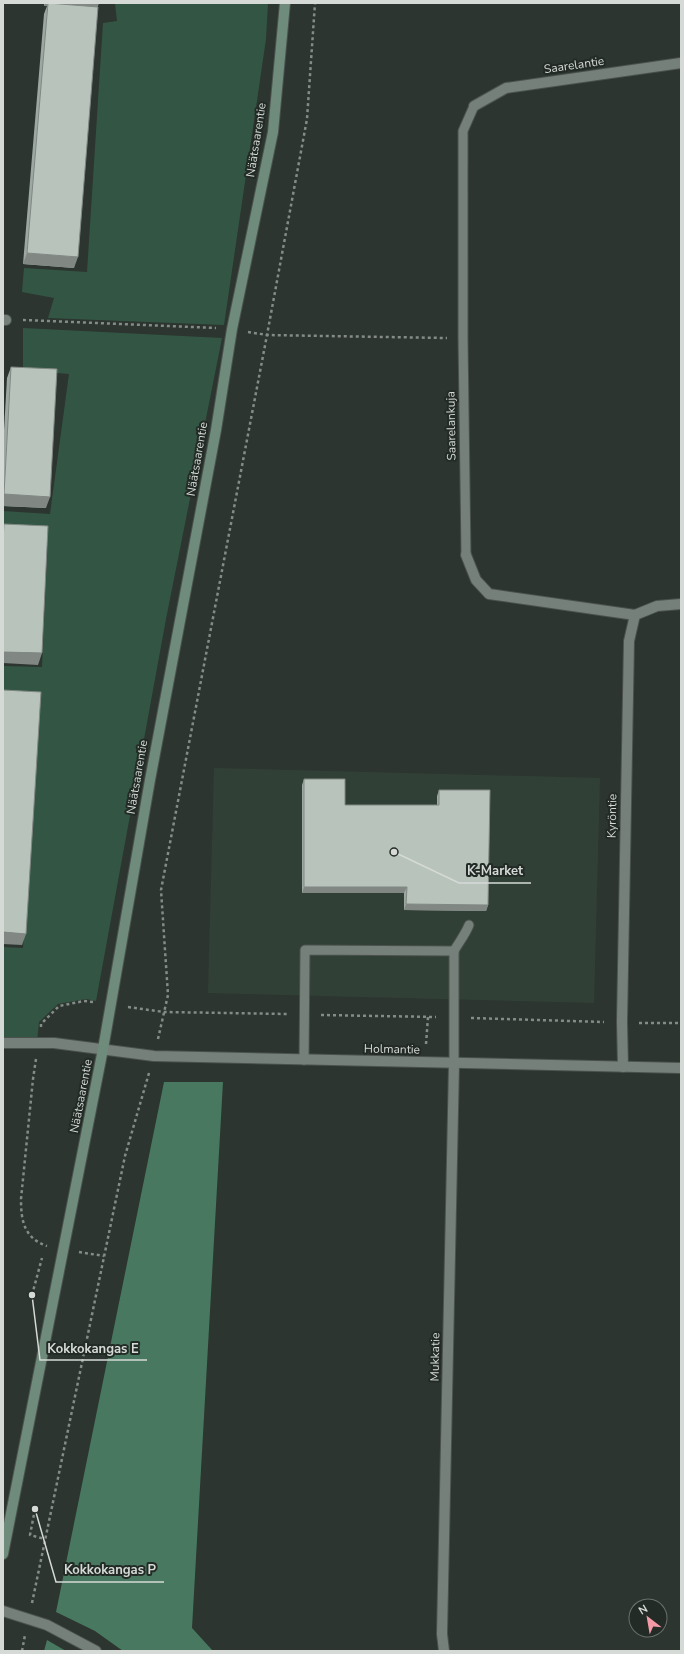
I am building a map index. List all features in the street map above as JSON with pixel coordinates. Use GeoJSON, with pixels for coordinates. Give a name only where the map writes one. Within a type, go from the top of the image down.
{"type":"FeatureCollection","features":[{"type":"Feature","properties":{"kind":"street","name":"Näätsaarentie"},"geometry":{"type":"LineString","coordinates":[[3,1554],[103,1049],[150,780],[216,430],[232,329],[273,132],[285,3]]}},
{"type":"Feature","properties":{"kind":"street","name":"Saarelantie"},"geometry":{"type":"LineString","coordinates":[[474,106],[506,88],[681,63]]}},
{"type":"Feature","properties":{"kind":"street","name":"Saarelankuja"},"geometry":{"type":"LineString","coordinates":[[466,555],[476,580],[489,594],[635,615]]}},
{"type":"Feature","properties":{"kind":"street"},"geometry":{"type":"LineString","coordinates":[[635,615],[657,606],[681,604]]}},
{"type":"Feature","properties":{"kind":"street","name":"Kyröntie"},"geometry":{"type":"LineString","coordinates":[[623,1067],[622,1022],[629,641],[635,615]]}},
{"type":"Feature","properties":{"kind":"street","name":"Holmantie"},"geometry":{"type":"LineString","coordinates":[[3,1043],[54,1042],[154,1056],[681,1068]]}},
{"type":"Feature","properties":{"kind":"street","name":"Mukkatie"},"geometry":{"type":"LineString","coordinates":[[444,1651],[442,1634],[454,1064]]}},
{"type":"Feature","properties":{"kind":"street"},"geometry":{"type":"LineString","coordinates":[[3,1611],[47,1625],[96,1651]]}},
{"type":"Feature","properties":{"kind":"lane","name":"Saarelankuja"},"geometry":{"type":"LineString","coordinates":[[466,555],[463,338],[463,131],[474,106]]}},
{"type":"Feature","properties":{"kind":"lane"},"geometry":{"type":"LineString","coordinates":[[454,1064],[454,951],[459,941],[466,933],[468,925]]}},
{"type":"Feature","properties":{"kind":"lane"},"geometry":{"type":"LineString","coordinates":[[304,1060],[304,950],[454,951]]}},
{"type":"Feature","properties":{"kind":"path"},"geometry":{"type":"LineString","coordinates":[[22,1651],[125,1156],[154,1056],[168,995],[161,890],[268,335],[307,119],[314,3]]}},
{"type":"Feature","properties":{"kind":"path"},"geometry":{"type":"LineString","coordinates":[[425,1063],[428,1017]]}},
{"type":"Feature","properties":{"kind":"path"},"geometry":{"type":"LineString","coordinates":[[32,1294],[45,1246]]}},
{"type":"Feature","properties":{"kind":"path"},"geometry":{"type":"LineString","coordinates":[[35,1509],[30,1535],[45,1539]]}},
{"type":"Feature","properties":{"kind":"shaded area"},"geometry":{"type":"Polygon","coordinates":[[[214,768],[600,778],[594,1003],[208,993],[214,768]]]}},
{"type":"Feature","properties":{"kind":"green space"},"geometry":{"type":"Polygon","coordinates":[[[115,3],[268,3],[266,39],[224,325],[48,318],[54,298],[22,292],[24,268],[87,272],[103,23],[117,21],[115,3]]]}},
{"type":"Feature","properties":{"kind":"green space"},"geometry":{"type":"Polygon","coordinates":[[[23,328],[222,338],[166,619],[96,1001],[86,999],[58,1004],[39,1022],[37,1041],[3,1041],[3,947],[23,948],[40,702],[3,699],[3,666],[42,667],[48,537],[3,533],[3,511],[50,514],[69,374],[23,370],[23,328]]]}},
{"type":"Feature","properties":{"kind":"green space"},"geometry":{"type":"Polygon","coordinates":[[[164,1082],[223,1082],[192,1628],[213,1651],[123,1651],[95,1631],[56,1612],[164,1082]]]}},
{"type":"Feature","properties":{"kind":"green space"},"geometry":{"type":"Polygon","coordinates":[[[47,1640],[66,1651],[44,1651],[47,1640]]]}},
{"type":"Feature","properties":{"kind":"building"},"geometry":{"type":"Polygon","coordinates":[[[48,3],[98,7],[78,257],[27,253],[48,3]]]}},
{"type":"Feature","properties":{"kind":"building"},"geometry":{"type":"Polygon","coordinates":[[[11,367],[57,369],[50,497],[4,494],[11,367]]]}},
{"type":"Feature","properties":{"kind":"building"},"geometry":{"type":"Polygon","coordinates":[[[4,524],[48,526],[42,653],[3,652],[4,524]]]}},
{"type":"Feature","properties":{"kind":"building"},"geometry":{"type":"Polygon","coordinates":[[[3,690],[41,692],[26,934],[3,932],[3,690]]]}},
{"type":"Feature","properties":{"kind":"building"},"geometry":{"type":"Polygon","coordinates":[[[304,779],[345,779],[345,805],[439,805],[439,790],[490,790],[488,905],[406,904],[407,887],[304,887],[304,779]]]}},
{"type":"Feature","properties":{"kind":"place","name":"K-Market"},"geometry":{"type":"Point","coordinates":[394,852]}},
{"type":"Feature","properties":{"kind":"place","name":"Kokkokangas E"},"geometry":{"type":"Point","coordinates":[32,1295]}},
{"type":"Feature","properties":{"kind":"place","name":"Kokkokangas P"},"geometry":{"type":"Point","coordinates":[35,1509]}}]}
